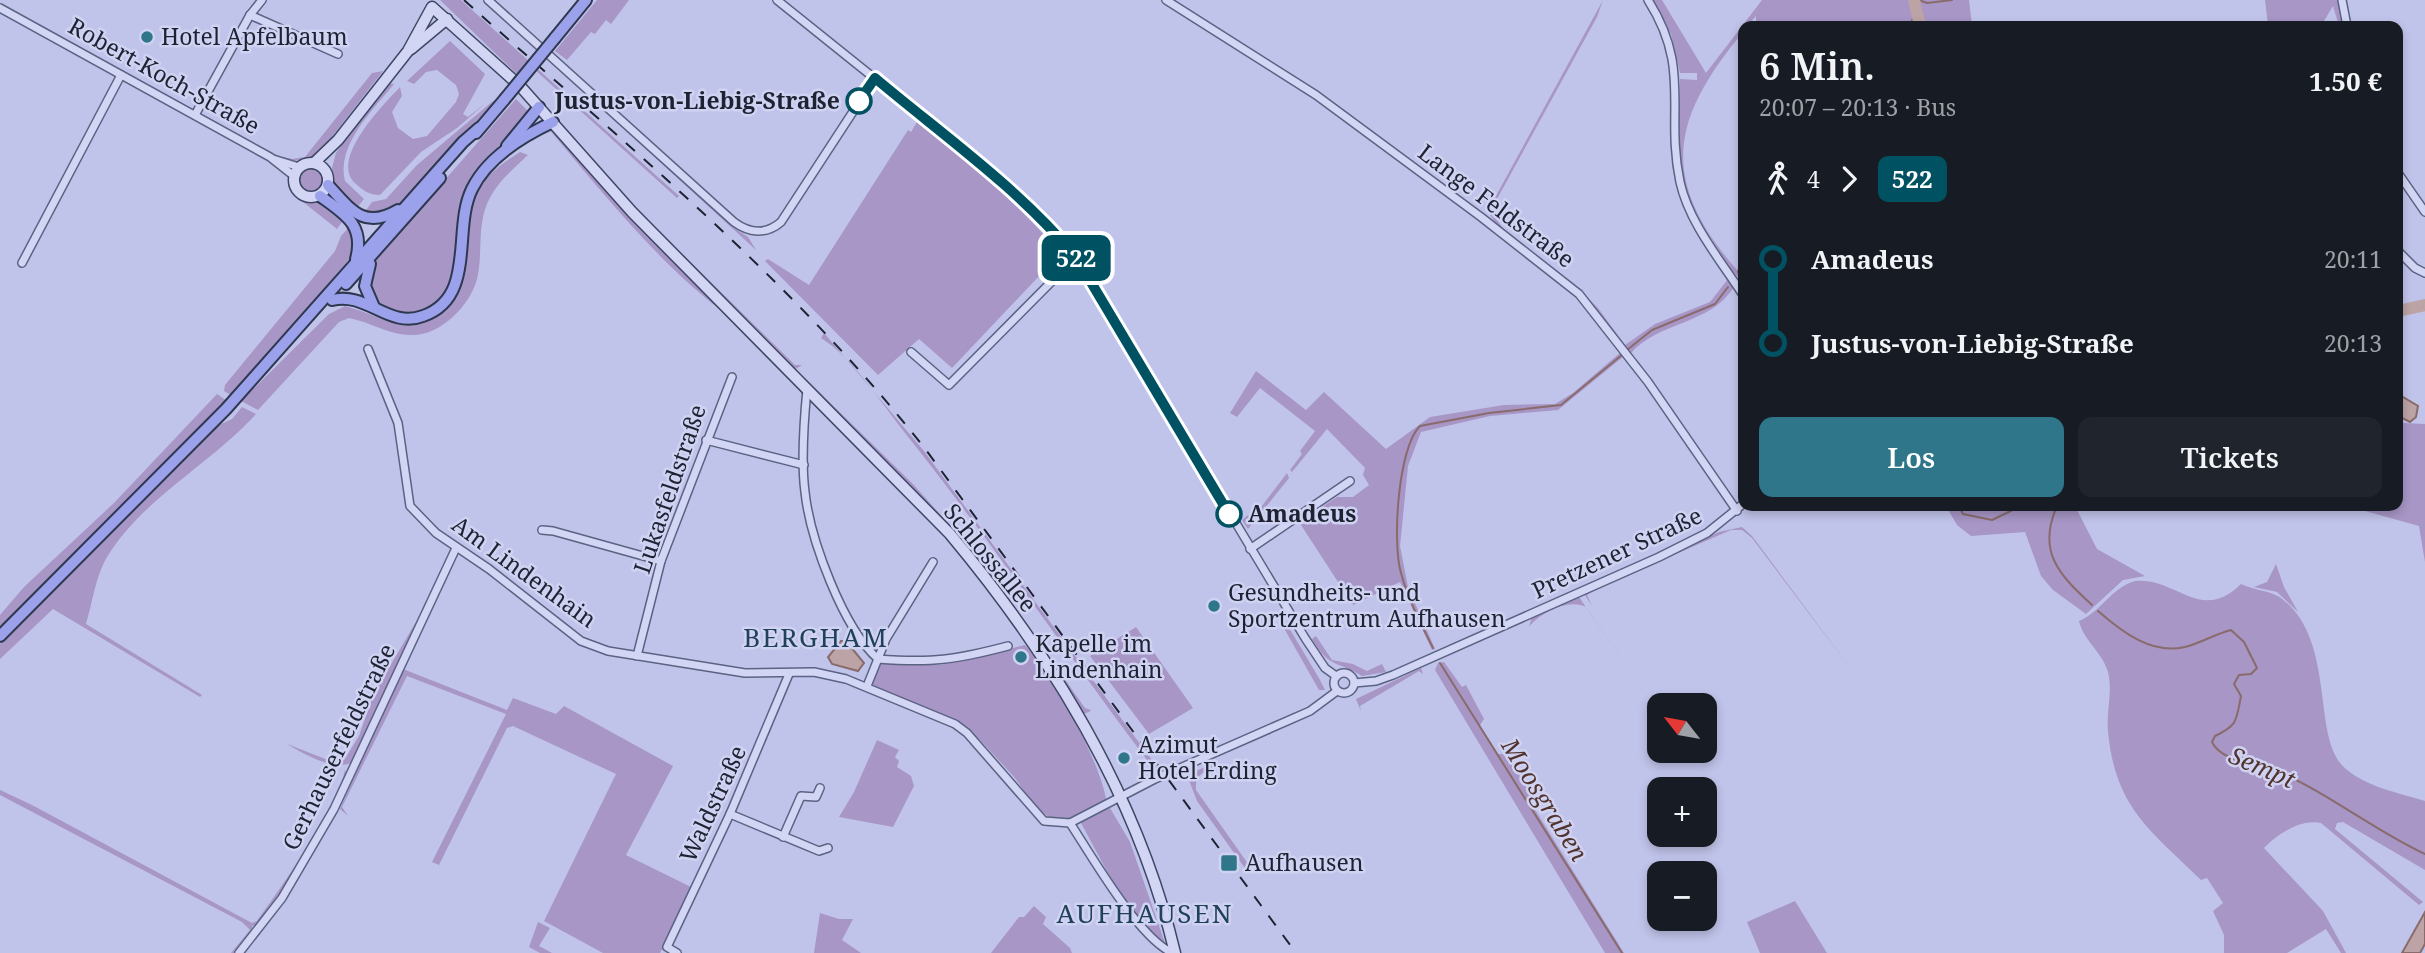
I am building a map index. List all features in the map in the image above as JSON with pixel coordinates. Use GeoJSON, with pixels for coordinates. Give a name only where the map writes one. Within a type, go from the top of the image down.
{"type":"FeatureCollection","features":[{"type":"Feature","properties":{"kind":"main road"},"geometry":{"type":"LineString","coordinates":[[0,636],[242,392],[463,142],[479,128],[586,0]]}},
{"type":"Feature","properties":{"kind":"main road","name":"Schlossallee"},"geometry":{"type":"LineString","coordinates":[[408,51],[432,7],[539,107],[632,212],[950,534],[984,575],[1068,698],[1119,796],[1143,851],[1174,953]]}},
{"type":"Feature","properties":{"kind":"main road"},"geometry":{"type":"LineString","coordinates":[[354,264],[360,245],[353,223],[320,195],[303,195],[295,187],[297,172],[314,163],[338,140],[408,51],[447,19]]}},
{"type":"Feature","properties":{"kind":"main road"},"geometry":{"type":"LineString","coordinates":[[332,300],[349,298],[387,315],[409,319],[433,312],[446,300],[458,275],[467,201],[482,172],[504,151],[539,107]]}},
{"type":"Feature","properties":{"kind":"main road"},"geometry":{"type":"LineString","coordinates":[[504,151],[553,122]]}},
{"type":"Feature","properties":{"kind":"main road"},"geometry":{"type":"LineString","coordinates":[[261,371],[374,254],[468,146],[479,128]]}},
{"type":"Feature","properties":{"kind":"main road"},"geometry":{"type":"LineString","coordinates":[[338,140],[326,170],[328,185],[356,213],[368,220],[384,218],[407,205]]}},
{"type":"Feature","properties":{"kind":"main road"},"geometry":{"type":"LineString","coordinates":[[314,163],[326,170]]}},
{"type":"Feature","properties":{"kind":"main road"},"geometry":{"type":"LineString","coordinates":[[320,195],[328,185]]}},
{"type":"Feature","properties":{"kind":"main road"},"geometry":{"type":"LineString","coordinates":[[374,254],[365,281],[366,291],[374,307]]}},
{"type":"Feature","properties":{"kind":"street"},"geometry":{"type":"LineString","coordinates":[[195,115],[250,15],[262,0]]}},
{"type":"Feature","properties":{"kind":"street"},"geometry":{"type":"LineString","coordinates":[[777,0],[1005,183],[1076,257],[1325,668],[1336,676],[1347,674],[1354,683]]}},
{"type":"Feature","properties":{"kind":"street","name":"Lange Feldstraße"},"geometry":{"type":"LineString","coordinates":[[1166,0],[1316,95],[1481,216],[1579,294],[1629,356],[1738,504]]}},
{"type":"Feature","properties":{"kind":"street"},"geometry":{"type":"LineString","coordinates":[[1648,0],[1664,26],[1673,51],[1676,83],[1675,145],[1683,192],[1697,221],[1738,287]]}},
{"type":"Feature","properties":{"kind":"street"},"geometry":{"type":"LineString","coordinates":[[2342,0],[2346,21]]}},
{"type":"Feature","properties":{"kind":"street"},"geometry":{"type":"LineString","coordinates":[[490,1],[734,222],[751,231],[770,230],[781,222],[875,78]]}},
{"type":"Feature","properties":{"kind":"street","name":"Robert-Koch-Straße"},"geometry":{"type":"LineString","coordinates":[[0,8],[297,172]]}},
{"type":"Feature","properties":{"kind":"street"},"geometry":{"type":"LineString","coordinates":[[250,15],[338,54]]}},
{"type":"Feature","properties":{"kind":"street"},"geometry":{"type":"LineString","coordinates":[[22,262],[121,75]]}},
{"type":"Feature","properties":{"kind":"street"},"geometry":{"type":"LineString","coordinates":[[2403,180],[2425,212]]}},
{"type":"Feature","properties":{"kind":"street"},"geometry":{"type":"LineString","coordinates":[[2403,256],[2415,268],[2425,273]]}},
{"type":"Feature","properties":{"kind":"street"},"geometry":{"type":"LineString","coordinates":[[911,352],[949,385],[1076,257]]}},
{"type":"Feature","properties":{"kind":"street","name":"Am Lindenhain"},"geometry":{"type":"LineString","coordinates":[[368,349],[398,423],[410,506],[427,525],[489,569],[581,642],[637,656],[745,673],[814,672],[867,686],[955,724],[996,763],[1034,813],[1055,824],[1070,823]]}},
{"type":"Feature","properties":{"kind":"street","name":"Lukasfeldstraße"},"geometry":{"type":"LineString","coordinates":[[637,656],[661,561],[732,377]]}},
{"type":"Feature","properties":{"kind":"street"},"geometry":{"type":"LineString","coordinates":[[807,389],[804,465],[807,505],[837,599],[854,634],[878,659],[929,663],[954,660],[1008,646]]}},
{"type":"Feature","properties":{"kind":"street"},"geometry":{"type":"LineString","coordinates":[[706,440],[804,465]]}},
{"type":"Feature","properties":{"kind":"street"},"geometry":{"type":"LineString","coordinates":[[1251,549],[1350,481]]}},
{"type":"Feature","properties":{"kind":"street","name":"Pretzener Straße"},"geometry":{"type":"LineString","coordinates":[[1119,796],[1310,711],[1337,691],[1348,693],[1354,683],[1376,681],[1393,675],[1581,593],[1707,533],[1738,509]]}},
{"type":"Feature","properties":{"kind":"street"},"geometry":{"type":"LineString","coordinates":[[542,530],[661,561]]}},
{"type":"Feature","properties":{"kind":"street","name":"Gerhauserfeldstraße"},"geometry":{"type":"LineString","coordinates":[[239,953],[282,898],[334,808],[456,548]]}},
{"type":"Feature","properties":{"kind":"street"},"geometry":{"type":"LineString","coordinates":[[867,686],[886,639],[933,562]]}},
{"type":"Feature","properties":{"kind":"street","name":"Waldstraße"},"geometry":{"type":"LineString","coordinates":[[677,953],[664,950],[730,814],[774,716],[789,674]]}},
{"type":"Feature","properties":{"kind":"street"},"geometry":{"type":"LineString","coordinates":[[1336,676],[1334,682],[1337,691]]}},
{"type":"Feature","properties":{"kind":"street"},"geometry":{"type":"LineString","coordinates":[[783,836],[801,796],[816,797],[820,788]]}},
{"type":"Feature","properties":{"kind":"street"},"geometry":{"type":"LineString","coordinates":[[1119,796],[1070,823],[1112,888],[1150,937],[1174,953]]}},
{"type":"Feature","properties":{"kind":"street"},"geometry":{"type":"LineString","coordinates":[[730,814],[819,851],[828,848]]}},
{"type":"Feature","properties":{"kind":"shaded area"},"geometry":{"type":"Polygon","coordinates":[[[440,0],[461,0],[679,196],[677,198],[534,69],[524,81],[440,0]]]}},
{"type":"Feature","properties":{"kind":"shaded area"},"geometry":{"type":"Polygon","coordinates":[[[597,0],[629,0],[611,24],[606,20],[595,34],[591,32],[567,60],[555,51],[597,0]]]}},
{"type":"Feature","properties":{"kind":"shaded area"},"geometry":{"type":"Polygon","coordinates":[[[1603,0],[1597,17],[1497,199],[1494,215],[1503,229],[1574,284],[1598,308],[1625,345],[1655,324],[1710,302],[1728,279],[1734,287],[1724,300],[1698,316],[1655,335],[1630,354],[1643,367],[1636,363],[1581,293],[1499,228],[1490,215],[1491,205],[1603,0]]]}},
{"type":"Feature","properties":{"kind":"shaded area"},"geometry":{"type":"Polygon","coordinates":[[[1652,0],[1662,0],[1706,73],[1738,31],[1738,38],[1701,93],[1689,122],[1683,149],[1685,178],[1694,207],[1684,181],[1679,145],[1680,79],[1697,80],[1697,73],[1680,73],[1671,34],[1652,0]]]}},
{"type":"Feature","properties":{"kind":"shaded area"},"geometry":{"type":"Polygon","coordinates":[[[1762,0],[1969,0],[1971,21],[1756,21],[1756,16],[1752,21],[1746,21],[1762,0]]]}},
{"type":"Feature","properties":{"kind":"shaded area"},"geometry":{"type":"Polygon","coordinates":[[[2265,0],[2339,0],[2343,21],[2338,21],[2333,6],[2324,21],[2267,21],[2265,0]]]}},
{"type":"Feature","properties":{"kind":"shaded area"},"geometry":{"type":"Polygon","coordinates":[[[450,41],[485,74],[463,114],[468,117],[487,102],[457,128],[421,152],[380,195],[367,192],[356,184],[349,174],[353,147],[382,106],[400,87],[402,96],[392,112],[398,128],[413,139],[427,136],[456,102],[459,94],[456,85],[437,70],[426,72],[414,84],[407,81],[450,41]]]}},
{"type":"Feature","properties":{"kind":"shaded area"},"geometry":{"type":"Polygon","coordinates":[[[552,63],[734,228],[748,237],[756,250],[552,63]]]}},
{"type":"Feature","properties":{"kind":"shaded area"},"geometry":{"type":"Polygon","coordinates":[[[383,71],[317,156],[303,160],[282,157],[305,157],[372,73],[383,71]]]}},
{"type":"Feature","properties":{"kind":"shaded area"},"geometry":{"type":"Polygon","coordinates":[[[388,83],[394,84],[358,129],[346,154],[345,181],[364,199],[356,209],[334,186],[332,168],[336,153],[388,83]]]}},
{"type":"Feature","properties":{"kind":"shaded area"},"geometry":{"type":"Polygon","coordinates":[[[516,99],[531,114],[486,161],[471,181],[463,205],[455,273],[450,285],[430,308],[416,314],[402,315],[389,311],[379,302],[373,291],[372,275],[377,257],[516,99]]]}},
{"type":"Feature","properties":{"kind":"shaded area"},"geometry":{"type":"Polygon","coordinates":[[[495,102],[394,209],[382,215],[364,213],[372,202],[386,199],[417,165],[495,102]]]}},
{"type":"Feature","properties":{"kind":"shaded area"},"geometry":{"type":"Polygon","coordinates":[[[917,122],[1001,189],[1061,253],[952,368],[919,339],[878,375],[765,261],[768,259],[809,285],[908,130],[911,132],[917,122]]]}},
{"type":"Feature","properties":{"kind":"shaded area"},"geometry":{"type":"Polygon","coordinates":[[[550,125],[606,191],[730,317],[679,275],[633,228],[547,127],[550,125]]]}},
{"type":"Feature","properties":{"kind":"shaded area"},"geometry":{"type":"Polygon","coordinates":[[[520,152],[528,155],[499,184],[487,204],[482,222],[477,279],[468,299],[452,318],[433,330],[411,335],[395,333],[349,318],[339,322],[258,410],[241,401],[329,314],[345,306],[387,321],[405,324],[431,319],[443,311],[456,295],[462,282],[470,210],[475,196],[494,171],[520,152]]]}},
{"type":"Feature","properties":{"kind":"shaded area"},"geometry":{"type":"Polygon","coordinates":[[[311,167],[320,171],[324,180],[320,189],[311,193],[302,189],[298,180],[302,171],[311,167]]]}},
{"type":"Feature","properties":{"kind":"shaded area"},"geometry":{"type":"Polygon","coordinates":[[[290,180],[299,197],[319,200],[344,219],[337,229],[293,194],[289,187],[290,180]]]}},
{"type":"Feature","properties":{"kind":"shaded area"},"geometry":{"type":"Polygon","coordinates":[[[1694,207],[1712,237],[1738,268],[1738,276],[1700,219],[1694,207]]]}},
{"type":"Feature","properties":{"kind":"shaded area"},"geometry":{"type":"Polygon","coordinates":[[[651,223],[795,365],[802,365],[794,370],[649,225],[651,223]]]}},
{"type":"Feature","properties":{"kind":"shaded area"},"geometry":{"type":"Polygon","coordinates":[[[350,226],[355,236],[351,257],[232,396],[224,391],[225,385],[335,251],[341,236],[350,226]]]}},
{"type":"Feature","properties":{"kind":"shaded area"},"geometry":{"type":"Polygon","coordinates":[[[824,333],[846,359],[821,338],[824,333]]]}},
{"type":"Feature","properties":{"kind":"shaded area"},"geometry":{"type":"Polygon","coordinates":[[[1621,352],[1624,356],[1558,410],[1490,416],[1421,432],[1408,466],[1400,546],[1408,587],[1435,649],[1432,650],[1400,582],[1353,605],[1299,522],[1337,497],[1353,497],[1369,485],[1363,475],[1365,468],[1327,429],[1292,472],[1290,470],[1302,454],[1300,451],[1315,431],[1260,388],[1237,417],[1230,413],[1256,371],[1306,410],[1324,392],[1386,449],[1430,417],[1504,405],[1555,404],[1573,393],[1621,352]]]}},
{"type":"Feature","properties":{"kind":"shaded area"},"geometry":{"type":"Polygon","coordinates":[[[800,373],[913,484],[982,561],[1085,708],[1091,710],[1089,712],[1083,714],[974,556],[800,373]]]}},
{"type":"Feature","properties":{"kind":"shaded area"},"geometry":{"type":"Polygon","coordinates":[[[874,392],[924,451],[1160,771],[1156,772],[874,392]]]}},
{"type":"Feature","properties":{"kind":"shaded area"},"geometry":{"type":"Polygon","coordinates":[[[217,394],[227,401],[0,631],[0,615],[24,587],[114,503],[217,394]]]}},
{"type":"Feature","properties":{"kind":"shaded area"},"geometry":{"type":"Polygon","coordinates":[[[2403,397],[2418,406],[2416,417],[2410,422],[2403,418],[2403,397]]]}},
{"type":"Feature","properties":{"kind":"shaded area"},"geometry":{"type":"Polygon","coordinates":[[[242,407],[256,414],[219,449],[158,499],[122,536],[103,564],[86,624],[202,695],[200,697],[53,609],[0,659],[0,644],[219,425],[232,419],[242,407]]]}},
{"type":"Feature","properties":{"kind":"shaded area"},"geometry":{"type":"Polygon","coordinates":[[[2403,422],[2425,424],[2425,562],[2419,526],[2365,511],[2403,511],[2403,422]]]}},
{"type":"Feature","properties":{"kind":"shaded area"},"geometry":{"type":"Polygon","coordinates":[[[1287,473],[1289,478],[1248,529],[1242,520],[1248,515],[1252,519],[1287,473]]]}},
{"type":"Feature","properties":{"kind":"shaded area"},"geometry":{"type":"Polygon","coordinates":[[[1949,511],[2078,511],[2097,549],[2145,576],[2123,580],[2086,614],[2053,590],[2041,576],[2025,532],[1971,536],[1957,525],[1949,511]]]}},
{"type":"Feature","properties":{"kind":"shaded area"},"geometry":{"type":"Polygon","coordinates":[[[1742,527],[1752,536],[1851,669],[1752,538],[1742,530],[1731,530],[1593,590],[1587,595],[1592,606],[1585,595],[1586,592],[1719,532],[1742,527]]]}},
{"type":"Feature","properties":{"kind":"shaded area"},"geometry":{"type":"Polygon","coordinates":[[[2276,564],[2284,587],[2298,612],[2277,592],[2254,587],[2267,582],[2276,564]]]}},
{"type":"Feature","properties":{"kind":"shaded area"},"geometry":{"type":"Polygon","coordinates":[[[2135,581],[2164,585],[2201,600],[2213,600],[2226,595],[2241,584],[2281,598],[2299,617],[2310,639],[2317,663],[2329,736],[2335,755],[2354,775],[2384,789],[2425,801],[2425,870],[2343,822],[2337,823],[2335,829],[2423,902],[2419,905],[2321,823],[2305,823],[2282,833],[2264,848],[2323,911],[2346,953],[2341,953],[2326,929],[2287,953],[2224,953],[2224,935],[2213,911],[2223,903],[2207,878],[2201,880],[2138,816],[2118,780],[2108,731],[2108,672],[2079,621],[2094,612],[2119,589],[2135,581]]]}},
{"type":"Feature","properties":{"kind":"shaded area"},"geometry":{"type":"Polygon","coordinates":[[[1579,597],[1586,607],[1571,604],[1555,608],[1529,627],[1532,617],[1579,597]]]}},
{"type":"Feature","properties":{"kind":"shaded area"},"geometry":{"type":"Polygon","coordinates":[[[422,612],[353,762],[345,765],[328,763],[310,757],[287,744],[328,760],[346,757],[359,736],[374,693],[422,612]]]}},
{"type":"Feature","properties":{"kind":"shaded area"},"geometry":{"type":"Polygon","coordinates":[[[1285,621],[1325,690],[1319,690],[1281,623],[1285,621]]]}},
{"type":"Feature","properties":{"kind":"shaded area"},"geometry":{"type":"Polygon","coordinates":[[[1136,627],[1193,708],[1149,734],[1090,656],[1136,627]]]}},
{"type":"Feature","properties":{"kind":"shaded area"},"geometry":{"type":"Polygon","coordinates":[[[1316,636],[1332,660],[1353,664],[1367,671],[1382,664],[1386,672],[1362,676],[1334,663],[1318,649],[1312,639],[1316,636]]]}},
{"type":"Feature","properties":{"kind":"shaded area"},"geometry":{"type":"Polygon","coordinates":[[[841,641],[846,641],[864,663],[858,671],[832,664],[828,657],[841,641]]]}},
{"type":"Feature","properties":{"kind":"shaded area"},"geometry":{"type":"Polygon","coordinates":[[[1025,645],[1061,696],[1085,741],[1102,782],[1106,799],[1070,819],[1049,817],[1036,808],[1015,778],[981,741],[958,721],[872,685],[880,663],[942,665],[1025,645]]]}},
{"type":"Feature","properties":{"kind":"shaded area"},"geometry":{"type":"Polygon","coordinates":[[[1444,662],[1462,687],[1466,685],[1484,719],[1480,725],[1498,754],[1506,754],[1520,776],[1538,792],[1529,800],[1624,953],[1605,953],[1435,670],[1438,663],[1444,662]]]}},
{"type":"Feature","properties":{"kind":"shaded area"},"geometry":{"type":"Polygon","coordinates":[[[1421,668],[1423,674],[1419,671],[1360,706],[1361,711],[1356,699],[1421,668]]]}},
{"type":"Feature","properties":{"kind":"shaded area"},"geometry":{"type":"Polygon","coordinates":[[[403,669],[507,710],[513,698],[556,714],[564,706],[673,766],[626,855],[693,888],[660,953],[603,953],[544,921],[616,774],[513,726],[507,728],[439,865],[432,862],[506,714],[407,676],[342,807],[348,816],[340,809],[403,669]]]}},
{"type":"Feature","properties":{"kind":"shaded area"},"geometry":{"type":"Polygon","coordinates":[[[877,740],[899,750],[895,757],[899,761],[897,767],[911,776],[914,786],[893,827],[839,817],[854,792],[877,740]]]}},
{"type":"Feature","properties":{"kind":"shaded area"},"geometry":{"type":"Polygon","coordinates":[[[1214,763],[1216,766],[1198,777],[1196,790],[1251,868],[1247,871],[1197,801],[1187,775],[1214,763]]]}},
{"type":"Feature","properties":{"kind":"shaded area"},"geometry":{"type":"Polygon","coordinates":[[[0,790],[252,923],[257,921],[280,889],[321,825],[271,908],[258,925],[252,926],[254,931],[235,953],[231,953],[250,930],[242,922],[0,795],[0,790]]]}},
{"type":"Feature","properties":{"kind":"shaded area"},"geometry":{"type":"Polygon","coordinates":[[[1110,808],[1130,842],[1166,946],[1128,904],[1080,821],[1110,808]]]}},
{"type":"Feature","properties":{"kind":"shaded area"},"geometry":{"type":"Polygon","coordinates":[[[1795,901],[1827,953],[1760,953],[1747,922],[1795,901]]]}},
{"type":"Feature","properties":{"kind":"shaded area"},"geometry":{"type":"Polygon","coordinates":[[[1034,906],[1046,917],[1043,924],[1070,948],[1072,953],[991,953],[1019,917],[1024,917],[1034,906]]]}},
{"type":"Feature","properties":{"kind":"shaded area"},"geometry":{"type":"Polygon","coordinates":[[[2425,912],[2425,944],[2420,953],[2402,953],[2425,912]]]}},
{"type":"Feature","properties":{"kind":"shaded area"},"geometry":{"type":"Polygon","coordinates":[[[820,913],[839,919],[853,919],[842,940],[861,953],[814,953],[820,913]]]}},
{"type":"Feature","properties":{"kind":"shaded area"},"geometry":{"type":"Polygon","coordinates":[[[538,922],[550,928],[539,946],[552,953],[540,953],[529,947],[538,922]]]}},
{"type":"Feature","properties":{"kind":"waterway","name":"Moosgraben"},"geometry":{"type":"LineString","coordinates":[[1914,0],[1919,21]]}},
{"type":"Feature","properties":{"kind":"waterway"},"geometry":{"type":"LineString","coordinates":[[1919,0],[1927,3],[1952,0]]}},
{"type":"Feature","properties":{"kind":"waterway","name":"Moosgraben"},"geometry":{"type":"LineString","coordinates":[[1912,21],[1916,15]]}},
{"type":"Feature","properties":{"kind":"waterway","name":"Moosgraben"},"geometry":{"type":"LineString","coordinates":[[1627,350],[1652,330],[1715,304],[1728,287]]}},
{"type":"Feature","properties":{"kind":"waterway","name":"Sempt"},"geometry":{"type":"LineString","coordinates":[[2403,310],[2425,305]]}},
{"type":"Feature","properties":{"kind":"waterway","name":"Moosgraben"},"geometry":{"type":"LineString","coordinates":[[1433,648],[1407,592],[1398,559],[1399,496],[1406,454],[1412,437],[1420,426],[1489,413],[1561,405],[1623,354]]}},
{"type":"Feature","properties":{"kind":"waterway","name":"Sempt"},"geometry":{"type":"LineString","coordinates":[[1962,511],[1963,514],[1992,520],[2011,511]]}},
{"type":"Feature","properties":{"kind":"waterway","name":"Sempt"},"geometry":{"type":"LineString","coordinates":[[2055,511],[2049,536],[2054,561],[2069,583],[2092,605]]}},
{"type":"Feature","properties":{"kind":"waterway","name":"Sempt"},"geometry":{"type":"LineString","coordinates":[[2098,611],[2127,634],[2161,648],[2185,647],[2231,630],[2244,642],[2257,668],[2251,674],[2239,675],[2234,684],[2241,696],[2237,717],[2228,729],[2215,736],[2212,742],[2217,749],[2232,758],[2271,769],[2298,781],[2425,854]]}},
{"type":"Feature","properties":{"kind":"waterway","name":"Moosgraben"},"geometry":{"type":"LineString","coordinates":[[1440,663],[1622,953]]}},
{"type":"Feature","properties":{"kind":"railway"},"geometry":{"type":"LineString","coordinates":[[464,0],[705,215],[764,271],[875,388],[926,450],[1296,953]]}},
{"type":"Feature","properties":{"kind":"bus line","name":"522"},"geometry":{"type":"LineString","coordinates":[[859,101],[875,78],[1005,183],[1054,231],[1076,257],[1229,514]]}},
{"type":"Feature","properties":{"kind":"place","name":"Hotel Apfelbaum"},"geometry":{"type":"Point","coordinates":[147,37]}},
{"type":"Feature","properties":{"kind":"place","name":"Justus-von-Liebig-Straße"},"geometry":{"type":"Point","coordinates":[859,101]}},
{"type":"Feature","properties":{"kind":"place","name":"Amadeus"},"geometry":{"type":"Point","coordinates":[1229,514]}},
{"type":"Feature","properties":{"kind":"place","name":"Gesundheits- und Sportzentrum Aufhausen"},"geometry":{"type":"Point","coordinates":[1214,606]}},
{"type":"Feature","properties":{"kind":"place","name":"Kapelle im Lindenhain"},"geometry":{"type":"Point","coordinates":[1021,657]}},
{"type":"Feature","properties":{"kind":"place","name":"Azimut Hotel Erding"},"geometry":{"type":"Point","coordinates":[1124,758]}},
{"type":"Feature","properties":{"kind":"place","name":"Aufhausen"},"geometry":{"type":"Point","coordinates":[1229,863]}},
{"type":"Feature","properties":{"kind":"district","name":"BERGHAM"},"geometry":{"type":"Point","coordinates":[816,638]}},
{"type":"Feature","properties":{"kind":"district","name":"AUFHAUSEN"},"geometry":{"type":"Point","coordinates":[1145,914]}}]}
